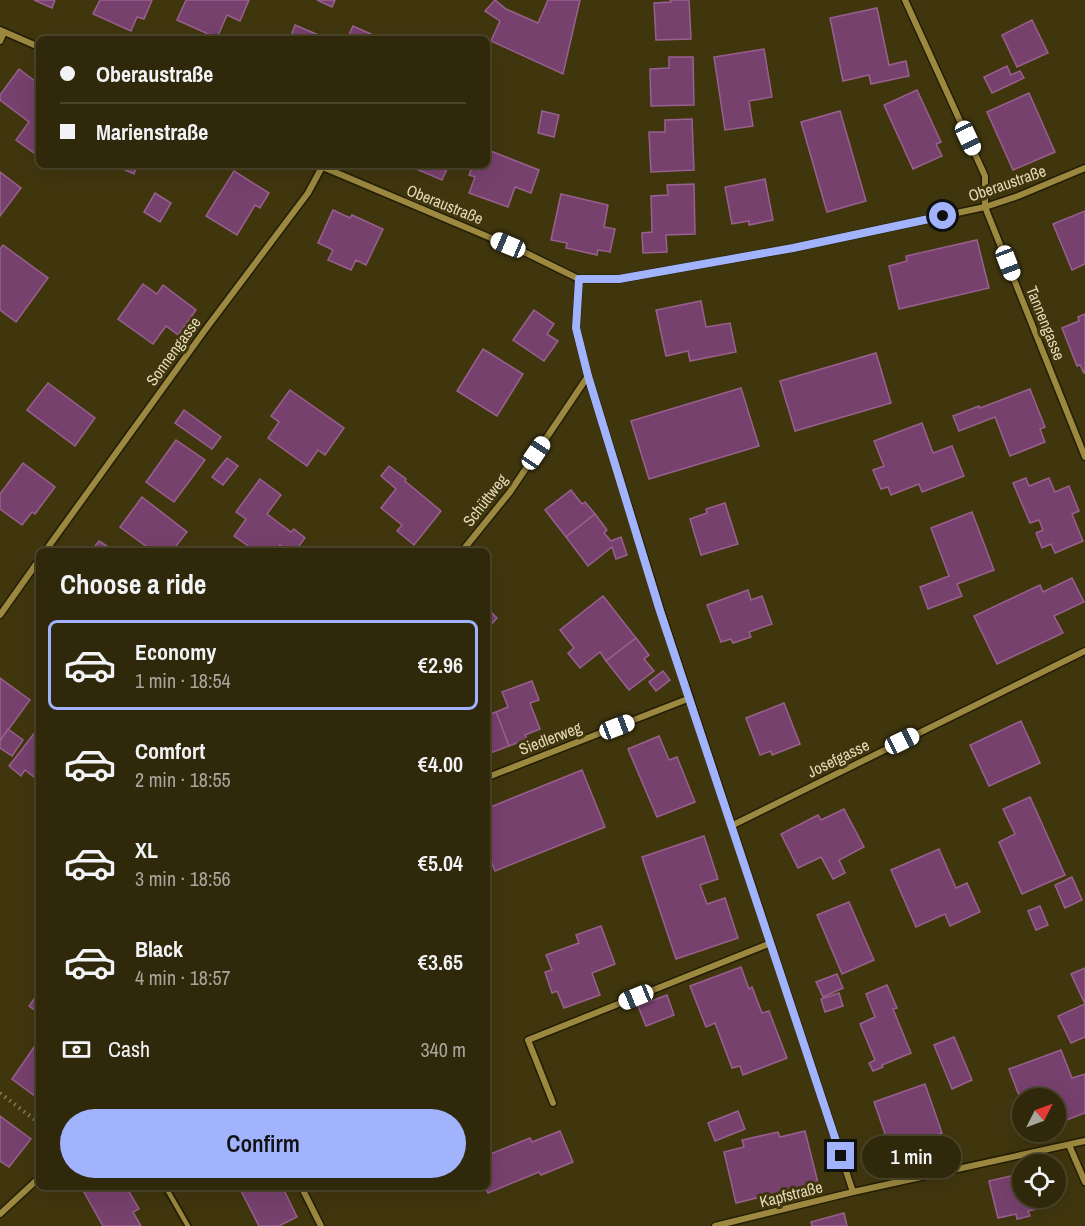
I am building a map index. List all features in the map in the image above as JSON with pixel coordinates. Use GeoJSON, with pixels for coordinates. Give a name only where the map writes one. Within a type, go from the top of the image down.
{"type":"FeatureCollection","features":[{"type":"Feature","properties":{"kind":"street","name":"Tannengasse"},"geometry":{"type":"LineString","coordinates":[[905,0],[985,176],[985,207],[1085,457]]}},
{"type":"Feature","properties":{"kind":"street"},"geometry":{"type":"LineString","coordinates":[[0,41],[2,31],[36,46]]}},
{"type":"Feature","properties":{"kind":"street","name":"Sonnengasse"},"geometry":{"type":"LineString","coordinates":[[47,548],[205,330],[308,193],[319,168]]}},
{"type":"Feature","properties":{"kind":"street","name":"Oberaustraße"},"geometry":{"type":"LineString","coordinates":[[325,168],[514,248],[579,279],[619,279],[793,248],[985,207],[1085,168]]}},
{"type":"Feature","properties":{"kind":"street"},"geometry":{"type":"LineString","coordinates":[[579,279],[576,328],[588,376],[660,611],[733,825],[852,1192]]}},
{"type":"Feature","properties":{"kind":"street","name":"Schüttweg"},"geometry":{"type":"LineString","coordinates":[[465,548],[510,492],[588,376]]}},
{"type":"Feature","properties":{"kind":"street"},"geometry":{"type":"LineString","coordinates":[[0,615],[36,564]]}},
{"type":"Feature","properties":{"kind":"street","name":"Josefgasse"},"geometry":{"type":"LineString","coordinates":[[733,825],[1085,651]]}},
{"type":"Feature","properties":{"kind":"street","name":"Siedlerweg"},"geometry":{"type":"LineString","coordinates":[[490,776],[690,698]]}},
{"type":"Feature","properties":{"kind":"street"},"geometry":{"type":"LineString","coordinates":[[553,1102],[528,1040],[771,943]]}},
{"type":"Feature","properties":{"kind":"street","name":"Kapfstraße"},"geometry":{"type":"LineString","coordinates":[[716,1226],[852,1192],[1085,1141]]}},
{"type":"Feature","properties":{"kind":"street"},"geometry":{"type":"LineString","coordinates":[[1070,1145],[1085,1182]]}},
{"type":"Feature","properties":{"kind":"street"},"geometry":{"type":"LineString","coordinates":[[0,1214],[36,1181]]}},
{"type":"Feature","properties":{"kind":"street"},"geometry":{"type":"LineString","coordinates":[[303,1190],[321,1226]]}},
{"type":"Feature","properties":{"kind":"lane"},"geometry":{"type":"LineString","coordinates":[[167,1190],[188,1226]]}},
{"type":"Feature","properties":{"kind":"path"},"geometry":{"type":"LineString","coordinates":[[0,1093],[36,1121]]}},
{"type":"Feature","properties":{"kind":"building"},"geometry":{"type":"Polygon","coordinates":[[[34,0],[55,0],[52,8],[34,0]]]}},
{"type":"Feature","properties":{"kind":"building"},"geometry":{"type":"Polygon","coordinates":[[[100,0],[152,0],[144,19],[137,17],[131,31],[93,14],[100,0]]]}},
{"type":"Feature","properties":{"kind":"building"},"geometry":{"type":"Polygon","coordinates":[[[186,0],[249,0],[240,21],[227,15],[218,36],[213,36],[177,20],[186,0]]]}},
{"type":"Feature","properties":{"kind":"building"},"geometry":{"type":"Polygon","coordinates":[[[317,0],[335,0],[332,7],[317,0]]]}},
{"type":"Feature","properties":{"kind":"building"},"geometry":{"type":"Polygon","coordinates":[[[495,0],[506,9],[538,23],[548,0],[580,0],[563,74],[491,41],[500,21],[485,11],[495,0]]]}},
{"type":"Feature","properties":{"kind":"building"},"geometry":{"type":"Polygon","coordinates":[[[670,0],[689,0],[691,39],[656,40],[654,3],[671,2],[670,0]]]}},
{"type":"Feature","properties":{"kind":"building"},"geometry":{"type":"Polygon","coordinates":[[[877,8],[889,65],[906,61],[909,76],[871,84],[869,75],[843,81],[830,18],[877,8]]]}},
{"type":"Feature","properties":{"kind":"building"},"geometry":{"type":"Polygon","coordinates":[[[1032,20],[1048,53],[1017,67],[1002,35],[1032,20]]]}},
{"type":"Feature","properties":{"kind":"building"},"geometry":{"type":"Polygon","coordinates":[[[295,25],[321,36],[291,36],[295,25]]]}},
{"type":"Feature","properties":{"kind":"building"},"geometry":{"type":"Polygon","coordinates":[[[353,26],[375,36],[348,36],[353,26]]]}},
{"type":"Feature","properties":{"kind":"building"},"geometry":{"type":"Polygon","coordinates":[[[764,49],[772,97],[749,101],[753,126],[725,130],[714,57],[764,49]]]}},
{"type":"Feature","properties":{"kind":"building"},"geometry":{"type":"Polygon","coordinates":[[[669,57],[693,57],[694,105],[651,106],[650,69],[669,68],[669,57]]]}},
{"type":"Feature","properties":{"kind":"building"},"geometry":{"type":"Polygon","coordinates":[[[1007,66],[1011,75],[1020,71],[1024,78],[992,93],[984,77],[1007,66]]]}},
{"type":"Feature","properties":{"kind":"building"},"geometry":{"type":"Polygon","coordinates":[[[19,69],[36,82],[36,150],[34,153],[16,140],[29,122],[0,100],[0,95],[19,69]]]}},
{"type":"Feature","properties":{"kind":"building"},"geometry":{"type":"Polygon","coordinates":[[[917,90],[941,142],[936,144],[942,156],[913,169],[884,105],[917,90]]]}},
{"type":"Feature","properties":{"kind":"building"},"geometry":{"type":"Polygon","coordinates":[[[1029,93],[1055,152],[1013,170],[987,112],[1029,93]]]}},
{"type":"Feature","properties":{"kind":"building"},"geometry":{"type":"Polygon","coordinates":[[[542,111],[559,115],[554,137],[538,133],[542,111]]]}},
{"type":"Feature","properties":{"kind":"building"},"geometry":{"type":"Polygon","coordinates":[[[840,111],[866,201],[827,212],[801,122],[840,111]]]}},
{"type":"Feature","properties":{"kind":"building"},"geometry":{"type":"Polygon","coordinates":[[[692,119],[694,170],[651,172],[649,132],[665,132],[665,120],[692,119]]]}},
{"type":"Feature","properties":{"kind":"building"},"geometry":{"type":"Polygon","coordinates":[[[490,151],[539,170],[531,193],[515,187],[508,207],[469,193],[475,177],[469,175],[472,168],[490,168],[490,151]]]}},
{"type":"Feature","properties":{"kind":"building"},"geometry":{"type":"Polygon","coordinates":[[[121,168],[136,168],[134,174],[121,168]]]}},
{"type":"Feature","properties":{"kind":"building"},"geometry":{"type":"Polygon","coordinates":[[[414,168],[448,168],[442,180],[414,168]]]}},
{"type":"Feature","properties":{"kind":"building"},"geometry":{"type":"Polygon","coordinates":[[[234,171],[269,193],[260,208],[255,205],[237,235],[206,216],[234,171]]]}},
{"type":"Feature","properties":{"kind":"building"},"geometry":{"type":"Polygon","coordinates":[[[0,172],[21,188],[0,216],[0,172]]]}},
{"type":"Feature","properties":{"kind":"building"},"geometry":{"type":"Polygon","coordinates":[[[765,179],[773,220],[749,225],[749,221],[732,224],[725,187],[765,179]]]}},
{"type":"Feature","properties":{"kind":"building"},"geometry":{"type":"Polygon","coordinates":[[[694,184],[695,234],[666,235],[667,252],[643,253],[642,233],[652,232],[651,196],[668,195],[667,185],[694,184]]]}},
{"type":"Feature","properties":{"kind":"building"},"geometry":{"type":"Polygon","coordinates":[[[155,193],[171,203],[160,222],[144,212],[155,193]]]}},
{"type":"Feature","properties":{"kind":"building"},"geometry":{"type":"Polygon","coordinates":[[[561,194],[608,205],[604,227],[615,229],[610,252],[598,250],[597,255],[566,248],[567,243],[551,240],[561,194]]]}},
{"type":"Feature","properties":{"kind":"building"},"geometry":{"type":"Polygon","coordinates":[[[333,210],[350,218],[352,215],[383,229],[366,265],[356,260],[351,270],[328,260],[333,250],[318,243],[333,210]]]}},
{"type":"Feature","properties":{"kind":"building"},"geometry":{"type":"Polygon","coordinates":[[[1085,211],[1085,264],[1072,270],[1053,224],[1085,211]]]}},
{"type":"Feature","properties":{"kind":"building"},"geometry":{"type":"Polygon","coordinates":[[[977,240],[989,288],[899,309],[889,266],[907,261],[906,256],[977,240]]]}},
{"type":"Feature","properties":{"kind":"building"},"geometry":{"type":"Polygon","coordinates":[[[3,245],[48,278],[16,322],[0,310],[0,249],[3,245]]]}},
{"type":"Feature","properties":{"kind":"building"},"geometry":{"type":"Polygon","coordinates":[[[143,284],[157,294],[163,285],[196,310],[178,335],[166,326],[153,344],[118,319],[143,284]]]}},
{"type":"Feature","properties":{"kind":"building"},"geometry":{"type":"Polygon","coordinates":[[[701,301],[706,327],[730,323],[736,352],[690,361],[688,351],[666,356],[656,310],[701,301]]]}},
{"type":"Feature","properties":{"kind":"building"},"geometry":{"type":"Polygon","coordinates":[[[534,310],[554,324],[547,334],[558,341],[544,361],[513,340],[534,310]]]}},
{"type":"Feature","properties":{"kind":"building"},"geometry":{"type":"Polygon","coordinates":[[[1085,314],[1084,373],[1080,365],[1077,366],[1062,328],[1079,321],[1078,317],[1085,314]]]}},
{"type":"Feature","properties":{"kind":"building"},"geometry":{"type":"Polygon","coordinates":[[[483,349],[523,374],[497,416],[457,391],[483,349]]]}},
{"type":"Feature","properties":{"kind":"building"},"geometry":{"type":"Polygon","coordinates":[[[876,353],[891,403],[795,431],[780,381],[876,353]]]}},
{"type":"Feature","properties":{"kind":"building"},"geometry":{"type":"Polygon","coordinates":[[[48,383],[95,418],[75,446],[27,410],[48,383]]]}},
{"type":"Feature","properties":{"kind":"building"},"geometry":{"type":"Polygon","coordinates":[[[741,388],[759,446],[649,479],[631,421],[741,388]]]}},
{"type":"Feature","properties":{"kind":"building"},"geometry":{"type":"Polygon","coordinates":[[[1030,389],[1045,427],[1040,429],[1045,442],[1010,456],[995,417],[959,431],[953,416],[1030,389]]]}},
{"type":"Feature","properties":{"kind":"building"},"geometry":{"type":"Polygon","coordinates":[[[290,390],[344,428],[325,455],[318,450],[307,466],[268,438],[279,422],[271,416],[290,390]]]}},
{"type":"Feature","properties":{"kind":"building"},"geometry":{"type":"Polygon","coordinates":[[[184,410],[221,437],[212,449],[175,423],[184,410]]]}},
{"type":"Feature","properties":{"kind":"building"},"geometry":{"type":"Polygon","coordinates":[[[922,423],[933,453],[952,446],[964,476],[922,492],[919,484],[891,495],[888,487],[881,489],[873,470],[884,466],[874,441],[922,423]]]}},
{"type":"Feature","properties":{"kind":"building"},"geometry":{"type":"Polygon","coordinates":[[[176,440],[205,460],[174,502],[146,482],[176,440]]]}},
{"type":"Feature","properties":{"kind":"building"},"geometry":{"type":"Polygon","coordinates":[[[227,458],[238,466],[223,485],[212,477],[227,458]]]}},
{"type":"Feature","properties":{"kind":"building"},"geometry":{"type":"Polygon","coordinates":[[[23,463],[55,487],[35,514],[32,512],[22,525],[0,509],[0,494],[23,463]]]}},
{"type":"Feature","properties":{"kind":"building"},"geometry":{"type":"Polygon","coordinates":[[[389,466],[441,511],[414,545],[397,531],[402,525],[381,508],[396,489],[381,476],[389,466]]]}},
{"type":"Feature","properties":{"kind":"building"},"geometry":{"type":"Polygon","coordinates":[[[1026,478],[1029,486],[1049,478],[1055,492],[1069,486],[1079,511],[1072,514],[1083,541],[1055,553],[1051,544],[1042,548],[1036,533],[1043,530],[1039,520],[1030,523],[1013,483],[1026,478]]]}},
{"type":"Feature","properties":{"kind":"building"},"geometry":{"type":"Polygon","coordinates":[[[260,479],[281,495],[267,514],[291,532],[294,529],[305,538],[298,548],[284,548],[280,545],[278,548],[251,548],[234,536],[246,519],[236,512],[260,479]]]}},
{"type":"Feature","properties":{"kind":"building"},"geometry":{"type":"Polygon","coordinates":[[[571,490],[582,504],[585,502],[595,514],[566,537],[545,510],[571,490]]]}},
{"type":"Feature","properties":{"kind":"building"},"geometry":{"type":"Polygon","coordinates":[[[142,497],[187,532],[175,548],[148,548],[120,527],[142,497]]]}},
{"type":"Feature","properties":{"kind":"building"},"geometry":{"type":"Polygon","coordinates":[[[725,503],[738,544],[701,555],[690,519],[707,513],[706,509],[725,503]]]}},
{"type":"Feature","properties":{"kind":"building"},"geometry":{"type":"Polygon","coordinates":[[[972,512],[994,570],[957,584],[962,596],[928,609],[920,587],[949,576],[931,528],[972,512]]]}},
{"type":"Feature","properties":{"kind":"building"},"geometry":{"type":"Polygon","coordinates":[[[595,514],[607,530],[604,533],[611,541],[621,537],[627,555],[616,559],[612,547],[588,566],[566,537],[595,514]]]}},
{"type":"Feature","properties":{"kind":"building"},"geometry":{"type":"Polygon","coordinates":[[[99,541],[110,548],[94,548],[99,541]]]}},
{"type":"Feature","properties":{"kind":"building"},"geometry":{"type":"Polygon","coordinates":[[[1072,578],[1084,602],[1054,616],[1063,633],[997,664],[974,616],[1040,585],[1043,592],[1072,578]]]}},
{"type":"Feature","properties":{"kind":"building"},"geometry":{"type":"Polygon","coordinates":[[[748,590],[751,600],[762,596],[772,624],[749,632],[751,637],[733,643],[731,639],[721,642],[707,605],[748,590]]]}},
{"type":"Feature","properties":{"kind":"building"},"geometry":{"type":"Polygon","coordinates":[[[603,596],[636,638],[606,661],[600,652],[580,668],[568,653],[574,648],[560,630],[603,596]]]}},
{"type":"Feature","properties":{"kind":"building"},"geometry":{"type":"Polygon","coordinates":[[[490,611],[497,618],[490,626],[490,611]]]}},
{"type":"Feature","properties":{"kind":"building"},"geometry":{"type":"Polygon","coordinates":[[[636,638],[649,655],[644,659],[654,671],[629,690],[606,661],[636,638]]]}},
{"type":"Feature","properties":{"kind":"building"},"geometry":{"type":"Polygon","coordinates":[[[663,671],[670,680],[656,691],[649,682],[663,671]]]}},
{"type":"Feature","properties":{"kind":"building"},"geometry":{"type":"Polygon","coordinates":[[[0,678],[30,700],[0,741],[0,678]]]}},
{"type":"Feature","properties":{"kind":"building"},"geometry":{"type":"Polygon","coordinates":[[[532,681],[539,700],[530,703],[540,729],[525,735],[527,739],[509,746],[496,712],[508,707],[502,692],[532,681]]]}},
{"type":"Feature","properties":{"kind":"building"},"geometry":{"type":"Polygon","coordinates":[[[784,703],[800,744],[772,755],[771,751],[760,755],[746,718],[784,703]]]}},
{"type":"Feature","properties":{"kind":"building"},"geometry":{"type":"Polygon","coordinates":[[[496,712],[509,746],[490,753],[490,714],[496,712]]]}},
{"type":"Feature","properties":{"kind":"building"},"geometry":{"type":"Polygon","coordinates":[[[1021,721],[1040,763],[989,786],[970,745],[1021,721]]]}},
{"type":"Feature","properties":{"kind":"building"},"geometry":{"type":"Polygon","coordinates":[[[8,729],[23,740],[12,756],[0,748],[0,741],[8,729]]]}},
{"type":"Feature","properties":{"kind":"building"},"geometry":{"type":"Polygon","coordinates":[[[36,731],[36,779],[25,770],[21,776],[9,766],[36,731]]]}},
{"type":"Feature","properties":{"kind":"building"},"geometry":{"type":"Polygon","coordinates":[[[659,736],[669,760],[677,757],[695,802],[657,817],[628,749],[659,736]]]}},
{"type":"Feature","properties":{"kind":"building"},"geometry":{"type":"Polygon","coordinates":[[[582,770],[605,827],[495,871],[490,858],[490,807],[582,770]]]}},
{"type":"Feature","properties":{"kind":"building"},"geometry":{"type":"Polygon","coordinates":[[[1030,797],[1065,875],[1022,894],[999,842],[1015,834],[1003,809],[1030,797]]]}},
{"type":"Feature","properties":{"kind":"building"},"geometry":{"type":"Polygon","coordinates":[[[844,809],[864,847],[839,860],[845,873],[833,879],[821,857],[798,868],[781,834],[818,815],[821,820],[844,809]]]}},
{"type":"Feature","properties":{"kind":"building"},"geometry":{"type":"Polygon","coordinates":[[[704,836],[718,879],[700,885],[707,904],[725,898],[738,938],[676,959],[642,857],[704,836]]]}},
{"type":"Feature","properties":{"kind":"building"},"geometry":{"type":"Polygon","coordinates":[[[939,849],[956,888],[967,883],[980,912],[950,926],[945,914],[916,927],[891,870],[939,849]]]}},
{"type":"Feature","properties":{"kind":"building"},"geometry":{"type":"Polygon","coordinates":[[[1072,877],[1082,900],[1065,908],[1055,885],[1072,877]]]}},
{"type":"Feature","properties":{"kind":"building"},"geometry":{"type":"Polygon","coordinates":[[[849,902],[874,960],[842,974],[817,915],[849,902]]]}},
{"type":"Feature","properties":{"kind":"building"},"geometry":{"type":"Polygon","coordinates":[[[1040,906],[1048,925],[1036,930],[1028,911],[1040,906]]]}},
{"type":"Feature","properties":{"kind":"building"},"geometry":{"type":"Polygon","coordinates":[[[601,926],[615,964],[592,973],[600,995],[564,1008],[557,991],[552,993],[545,972],[552,970],[546,955],[579,943],[576,935],[601,926]]]}},
{"type":"Feature","properties":{"kind":"building"},"geometry":{"type":"Polygon","coordinates":[[[741,967],[749,989],[752,987],[762,1013],[769,1011],[787,1058],[743,1075],[740,1066],[732,1068],[715,1023],[706,1027],[690,986],[741,967]]]}},
{"type":"Feature","properties":{"kind":"building"},"geometry":{"type":"Polygon","coordinates":[[[1085,968],[1085,1004],[1071,974],[1085,968]]]}},
{"type":"Feature","properties":{"kind":"building"},"geometry":{"type":"Polygon","coordinates":[[[837,974],[843,988],[823,997],[816,982],[837,974]]]}},
{"type":"Feature","properties":{"kind":"building"},"geometry":{"type":"Polygon","coordinates":[[[887,985],[897,1008],[893,1009],[911,1053],[873,1071],[869,1063],[875,1060],[860,1024],[875,1017],[866,994],[887,985]]]}},
{"type":"Feature","properties":{"kind":"building"},"geometry":{"type":"Polygon","coordinates":[[[839,993],[843,1006],[825,1012],[821,999],[839,993]]]}},
{"type":"Feature","properties":{"kind":"building"},"geometry":{"type":"Polygon","coordinates":[[[667,995],[674,1015],[646,1026],[638,1006],[667,995]]]}},
{"type":"Feature","properties":{"kind":"building"},"geometry":{"type":"Polygon","coordinates":[[[36,996],[36,1011],[29,1006],[36,996]]]}},
{"type":"Feature","properties":{"kind":"building"},"geometry":{"type":"Polygon","coordinates":[[[1085,1004],[1085,1037],[1071,1043],[1058,1016],[1085,1004]]]}},
{"type":"Feature","properties":{"kind":"building"},"geometry":{"type":"Polygon","coordinates":[[[954,1037],[972,1080],[952,1089],[934,1045],[954,1037]]]}},
{"type":"Feature","properties":{"kind":"building"},"geometry":{"type":"Polygon","coordinates":[[[34,1047],[36,1049],[36,1097],[12,1079],[34,1047]]]}},
{"type":"Feature","properties":{"kind":"building"},"geometry":{"type":"Polygon","coordinates":[[[1061,1050],[1072,1078],[1085,1074],[1085,1113],[1066,1120],[1066,1088],[1016,1088],[1009,1069],[1061,1050]]]}},
{"type":"Feature","properties":{"kind":"building"},"geometry":{"type":"Polygon","coordinates":[[[925,1084],[942,1133],[891,1151],[874,1102],[925,1084]]]}},
{"type":"Feature","properties":{"kind":"building"},"geometry":{"type":"Polygon","coordinates":[[[738,1111],[745,1129],[715,1141],[708,1123],[738,1111]]]}},
{"type":"Feature","properties":{"kind":"building"},"geometry":{"type":"Polygon","coordinates":[[[0,1116],[31,1139],[9,1167],[0,1161],[0,1116]]]}},
{"type":"Feature","properties":{"kind":"building"},"geometry":{"type":"Polygon","coordinates":[[[560,1131],[573,1162],[541,1175],[539,1172],[488,1193],[487,1190],[490,1190],[490,1154],[530,1138],[532,1142],[560,1131]]]}},
{"type":"Feature","properties":{"kind":"building"},"geometry":{"type":"Polygon","coordinates":[[[805,1131],[818,1183],[736,1203],[724,1152],[744,1147],[742,1140],[778,1132],[780,1137],[805,1131]]]}},
{"type":"Feature","properties":{"kind":"building"},"geometry":{"type":"Polygon","coordinates":[[[1012,1176],[1012,1208],[1041,1208],[1028,1211],[1030,1216],[1017,1219],[1016,1214],[998,1218],[989,1181],[1012,1176]]]}},
{"type":"Feature","properties":{"kind":"building"},"geometry":{"type":"Polygon","coordinates":[[[87,1190],[128,1190],[139,1209],[133,1212],[141,1226],[103,1226],[84,1192],[87,1190]]]}},
{"type":"Feature","properties":{"kind":"building"},"geometry":{"type":"Polygon","coordinates":[[[241,1190],[284,1190],[297,1217],[279,1226],[259,1226],[241,1190]]]}},
{"type":"Feature","properties":{"kind":"building"},"geometry":{"type":"Polygon","coordinates":[[[844,1213],[847,1226],[812,1226],[811,1222],[844,1213]]]}},
{"type":"Feature","properties":{"kind":"route"},"geometry":{"type":"LineString","coordinates":[[841,1156],[733,825],[660,611],[588,376],[576,328],[579,279],[619,279],[793,248],[943,216]]}}]}
